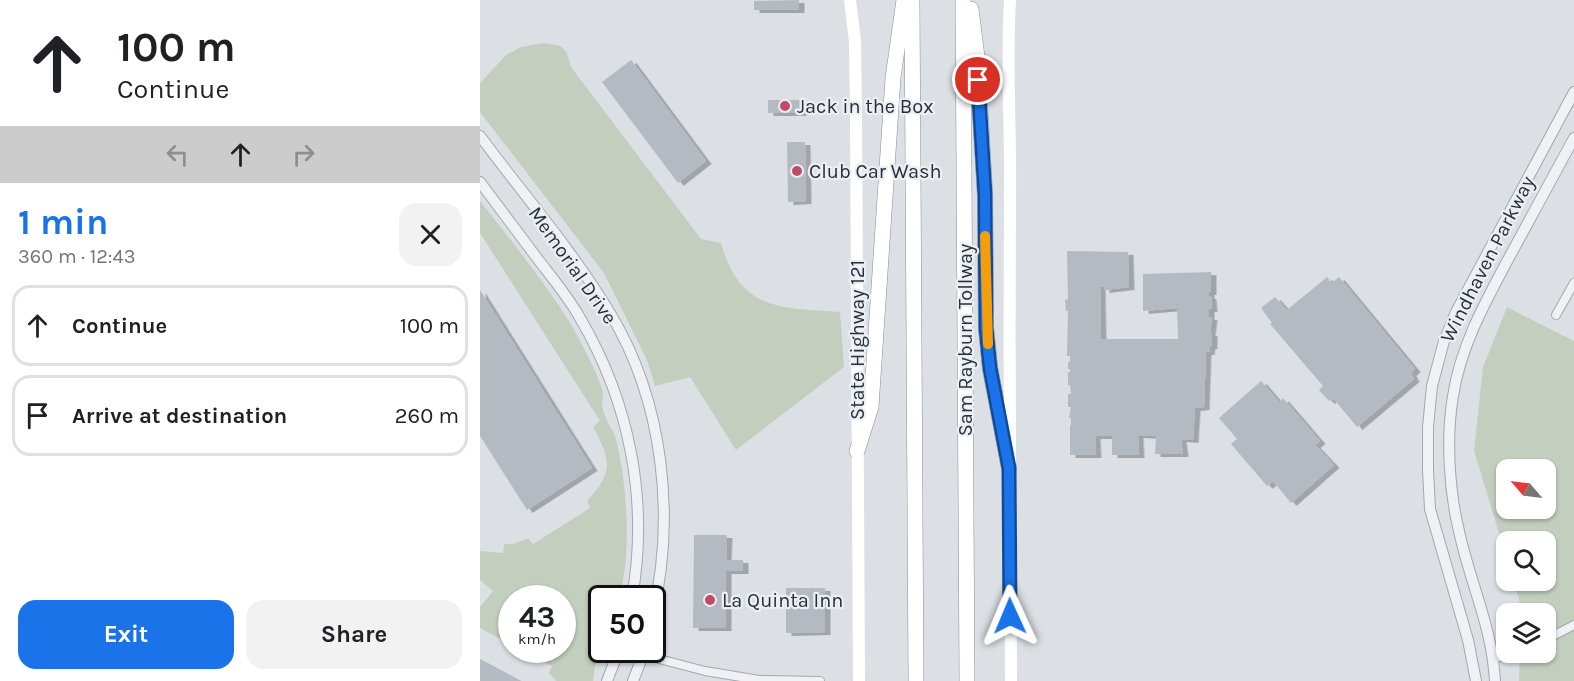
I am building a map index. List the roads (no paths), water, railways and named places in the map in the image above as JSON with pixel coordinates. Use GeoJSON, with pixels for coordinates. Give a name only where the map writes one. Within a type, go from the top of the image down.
{"type":"FeatureCollection","features":[{"type":"Feature","properties":{"kind":"highway"},"geometry":{"type":"LineString","coordinates":[[857,451],[872,407],[893,78],[904,0]]}},
{"type":"Feature","properties":{"kind":"highway"},"geometry":{"type":"LineString","coordinates":[[912,0],[916,681]]}},
{"type":"Feature","properties":{"kind":"highway","name":"Sam Rayburn Tollway"},"geometry":{"type":"LineString","coordinates":[[963,0],[967,681]]}},
{"type":"Feature","properties":{"kind":"highway"},"geometry":{"type":"LineString","coordinates":[[970,0],[977,57],[985,195],[986,328],[990,368],[1009,468]]}},
{"type":"Feature","properties":{"kind":"main road","name":"State Highway 121"},"geometry":{"type":"LineString","coordinates":[[850,0],[855,62],[859,681]]}},
{"type":"Feature","properties":{"kind":"main road"},"geometry":{"type":"LineString","coordinates":[[1010,0],[1008,35],[1011,681]]}},
{"type":"Feature","properties":{"kind":"street","name":"Windhaven Parkway"},"geometry":{"type":"LineString","coordinates":[[1476,681],[1468,640],[1430,509],[1428,427],[1432,386],[1444,341],[1456,312],[1574,92]]}},
{"type":"Feature","properties":{"kind":"street","name":"Memorial Drive"},"geometry":{"type":"LineString","coordinates":[[480,136],[588,279],[611,315],[634,363],[649,408],[658,448],[663,495],[663,552],[658,585]]}},
{"type":"Feature","properties":{"kind":"street","name":"Windhaven Parkway"},"geometry":{"type":"LineString","coordinates":[[1495,681],[1494,658],[1459,531],[1449,441],[1453,395],[1475,321],[1574,138]]}},
{"type":"Feature","properties":{"kind":"street","name":"Memorial Drive"},"geometry":{"type":"LineString","coordinates":[[480,182],[580,317],[601,358],[614,391],[632,457],[636,494],[638,564],[634,585]]}},
{"type":"Feature","properties":{"kind":"street"},"geometry":{"type":"LineString","coordinates":[[1557,315],[1574,283]]}},
{"type":"Feature","properties":{"kind":"street"},"geometry":{"type":"LineString","coordinates":[[1456,312],[1475,321]]}},
{"type":"Feature","properties":{"kind":"street"},"geometry":{"type":"LineString","coordinates":[[1556,634],[1574,625]]}},
{"type":"Feature","properties":{"kind":"street"},"geometry":{"type":"LineString","coordinates":[[1473,667],[1494,658]]}},
{"type":"Feature","properties":{"kind":"street"},"geometry":{"type":"LineString","coordinates":[[666,659],[705,671],[759,680],[820,681]]}},
{"type":"Feature","properties":{"kind":"street"},"geometry":{"type":"LineString","coordinates":[[607,681],[615,663]]}},
{"type":"Feature","properties":{"kind":"street"},"geometry":{"type":"LineString","coordinates":[[633,681],[640,663]]}},
{"type":"Feature","properties":{"kind":"place","name":"Jack in the Box"},"geometry":{"type":"Point","coordinates":[785,106]}},
{"type":"Feature","properties":{"kind":"place","name":"Club Car Wash"},"geometry":{"type":"Point","coordinates":[797,171]}},
{"type":"Feature","properties":{"kind":"place","name":"La Quinta Inn"},"geometry":{"type":"Point","coordinates":[710,600]}}]}
